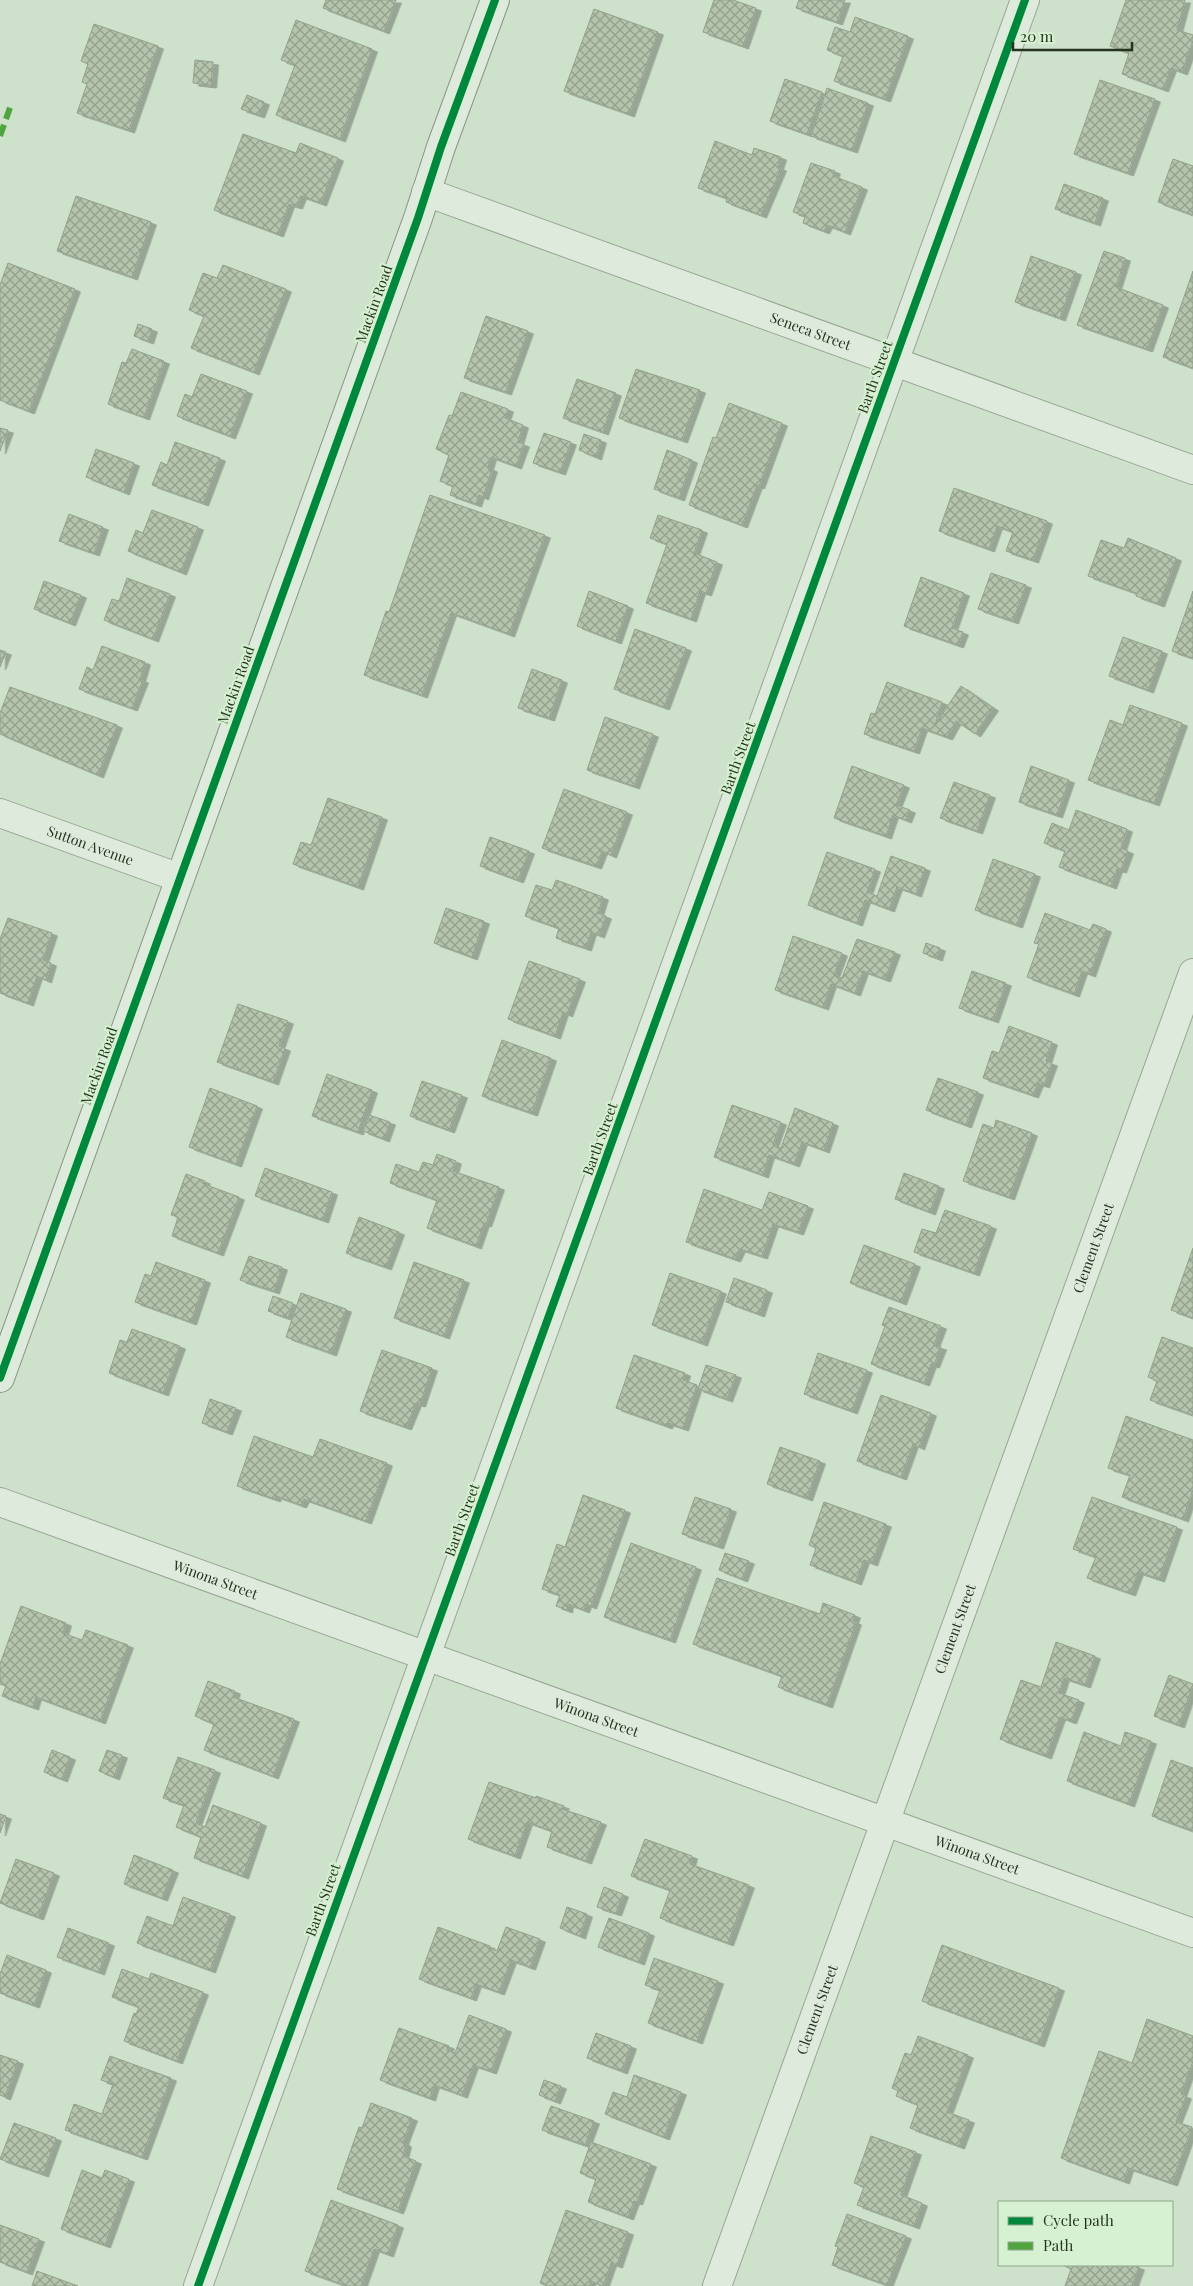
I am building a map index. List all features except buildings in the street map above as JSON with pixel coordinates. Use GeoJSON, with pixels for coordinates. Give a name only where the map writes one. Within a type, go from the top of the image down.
{"type":"FeatureCollection","features":[{"type":"Feature","properties":{"kind":"street","name":"Mackin Road"},"geometry":{"type":"LineString","coordinates":[[0,1378],[495,0]]}},
{"type":"Feature","properties":{"kind":"street","name":"Barth Street"},"geometry":{"type":"LineString","coordinates":[[198,2286],[1025,0]]}},
{"type":"Feature","properties":{"kind":"street","name":"Seneca Street"},"geometry":{"type":"LineString","coordinates":[[426,192],[1193,470]]}},
{"type":"Feature","properties":{"kind":"street","name":"Sutton Avenue"},"geometry":{"type":"LineString","coordinates":[[0,813],[180,878]]}},
{"type":"Feature","properties":{"kind":"street","name":"Clement Street"},"geometry":{"type":"LineString","coordinates":[[716,2286],[1193,973]]}},
{"type":"Feature","properties":{"kind":"street","name":"Winona Street"},"geometry":{"type":"LineString","coordinates":[[0,1502],[1193,1933]]}},
{"type":"Feature","properties":{"kind":"marked path"},"geometry":{"type":"LineString","coordinates":[[0,136],[12,102]]}},
{"type":"Feature","properties":{"kind":"cycle path"},"geometry":{"type":"LineString","coordinates":[[0,1378],[495,0]]}},
{"type":"Feature","properties":{"kind":"cycle path"},"geometry":{"type":"LineString","coordinates":[[198,2286],[1025,0]]}}]}
